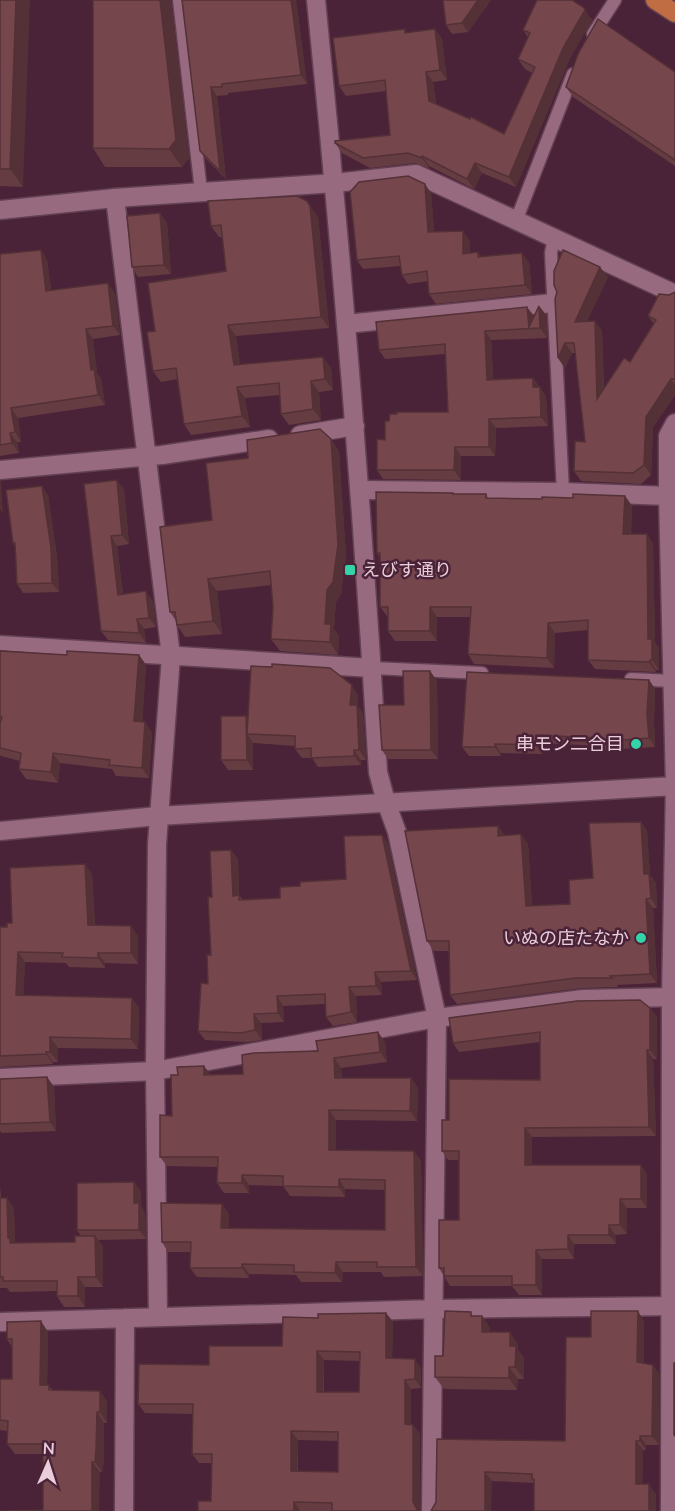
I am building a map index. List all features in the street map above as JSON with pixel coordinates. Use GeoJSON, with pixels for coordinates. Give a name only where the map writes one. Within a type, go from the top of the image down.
{"type":"FeatureCollection","features":[{"type":"Feature","properties":{"kind":"highway"},"geometry":{"type":"LineString","coordinates":[[655,0],[675,13]]}},
{"type":"Feature","properties":{"kind":"street"},"geometry":{"type":"LineString","coordinates":[[316,0],[335,183],[355,426],[378,772],[397,832],[437,1018],[431,1511]]}},
{"type":"Feature","properties":{"kind":"street"},"geometry":{"type":"LineString","coordinates":[[0,210],[115,198],[335,183],[416,174],[675,294]]}},
{"type":"Feature","properties":{"kind":"street"},"geometry":{"type":"LineString","coordinates":[[115,198],[171,656],[158,816],[155,1071],[158,1317]]}},
{"type":"Feature","properties":{"kind":"street"},"geometry":{"type":"LineString","coordinates":[[346,324],[554,303]]}},
{"type":"Feature","properties":{"kind":"street"},"geometry":{"type":"LineString","coordinates":[[670,1511],[675,786],[668,436],[675,423]]}},
{"type":"Feature","properties":{"kind":"street"},"geometry":{"type":"LineString","coordinates":[[0,470],[147,457],[355,426]]}},
{"type":"Feature","properties":{"kind":"street"},"geometry":{"type":"LineString","coordinates":[[360,490],[563,492],[668,496]]}},
{"type":"Feature","properties":{"kind":"street"},"geometry":{"type":"LineString","coordinates":[[0,645],[372,668]]}},
{"type":"Feature","properties":{"kind":"street"},"geometry":{"type":"LineString","coordinates":[[0,831],[158,816],[675,786]]}},
{"type":"Feature","properties":{"kind":"street"},"geometry":{"type":"LineString","coordinates":[[0,1078],[155,1071],[437,1018],[583,999],[673,997]]}},
{"type":"Feature","properties":{"kind":"street"},"geometry":{"type":"LineString","coordinates":[[0,1322],[434,1309],[673,1305]]}},
{"type":"Feature","properties":{"kind":"street"},"geometry":{"type":"LineString","coordinates":[[124,1511],[125,1318]]}},
{"type":"Feature","properties":{"kind":"lane"},"geometry":{"type":"LineString","coordinates":[[179,0],[201,191]]}},
{"type":"Feature","properties":{"kind":"lane"},"geometry":{"type":"LineString","coordinates":[[588,42],[615,0]]}},
{"type":"Feature","properties":{"kind":"lane"},"geometry":{"type":"LineString","coordinates":[[516,221],[578,61]]}},
{"type":"Feature","properties":{"kind":"lane"},"geometry":{"type":"LineString","coordinates":[[554,238],[551,253],[563,492]]}},
{"type":"Feature","properties":{"kind":"lane"},"geometry":{"type":"LineString","coordinates":[[372,668],[492,673]]}},
{"type":"Feature","properties":{"kind":"lane"},"geometry":{"type":"LineString","coordinates":[[624,679],[672,681]]}},
{"type":"Feature","properties":{"kind":"building"},"geometry":{"type":"Polygon","coordinates":[[[0,0],[16,0],[10,169],[0,169],[0,0]]]}},
{"type":"Feature","properties":{"kind":"building"},"geometry":{"type":"Polygon","coordinates":[[[93,0],[160,0],[176,140],[169,149],[93,148],[93,0]]]}},
{"type":"Feature","properties":{"kind":"building"},"geometry":{"type":"Polygon","coordinates":[[[182,0],[291,0],[301,75],[211,87],[220,171],[200,151],[182,0]]]}},
{"type":"Feature","properties":{"kind":"building"},"geometry":{"type":"Polygon","coordinates":[[[443,0],[478,0],[462,23],[446,25],[443,0]]]}},
{"type":"Feature","properties":{"kind":"building"},"geometry":{"type":"Polygon","coordinates":[[[537,0],[572,0],[585,10],[563,48],[509,177],[475,163],[467,179],[422,156],[422,158],[408,153],[363,158],[335,143],[335,141],[390,135],[385,80],[339,86],[333,38],[405,29],[405,33],[435,29],[440,70],[426,72],[429,101],[470,119],[471,117],[504,134],[535,67],[518,59],[530,33],[523,30],[537,0]]]}},
{"type":"Feature","properties":{"kind":"building"},"geometry":{"type":"Polygon","coordinates":[[[598,19],[675,72],[675,160],[566,87],[578,54],[598,19]]]}},
{"type":"Feature","properties":{"kind":"building"},"geometry":{"type":"Polygon","coordinates":[[[408,176],[425,184],[428,232],[463,231],[463,254],[478,252],[478,257],[522,253],[525,285],[429,294],[427,271],[402,275],[399,256],[357,260],[350,192],[359,182],[408,176]]]}},
{"type":"Feature","properties":{"kind":"building"},"geometry":{"type":"Polygon","coordinates":[[[297,196],[307,201],[310,206],[321,317],[228,325],[234,365],[323,357],[325,379],[311,381],[313,409],[281,414],[279,383],[237,387],[242,416],[184,424],[176,368],[153,371],[147,332],[155,331],[148,283],[226,271],[221,225],[211,226],[208,201],[297,196]]]}},
{"type":"Feature","properties":{"kind":"building"},"geometry":{"type":"Polygon","coordinates":[[[160,213],[164,265],[132,267],[127,216],[160,213]]]}},
{"type":"Feature","properties":{"kind":"building"},"geometry":{"type":"Polygon","coordinates":[[[41,250],[46,291],[108,283],[113,326],[86,329],[91,370],[94,369],[98,395],[11,408],[15,432],[10,433],[12,443],[0,445],[0,254],[41,250]]]}},
{"type":"Feature","properties":{"kind":"building"},"geometry":{"type":"Polygon","coordinates":[[[563,250],[600,267],[575,322],[595,321],[597,399],[624,358],[630,362],[656,320],[648,316],[659,294],[669,295],[675,292],[675,379],[671,379],[646,417],[644,465],[633,473],[574,471],[575,441],[585,442],[574,343],[565,343],[558,358],[555,299],[557,292],[554,285],[554,271],[563,250]]]}},
{"type":"Feature","properties":{"kind":"building"},"geometry":{"type":"Polygon","coordinates":[[[539,306],[540,328],[485,331],[487,380],[533,378],[533,387],[540,387],[541,417],[489,419],[489,447],[455,447],[454,470],[377,470],[377,439],[385,440],[385,421],[389,421],[390,414],[448,412],[445,344],[379,350],[376,322],[527,307],[529,327],[539,306]]]}},
{"type":"Feature","properties":{"kind":"building"},"geometry":{"type":"Polygon","coordinates":[[[320,429],[331,439],[338,544],[333,582],[327,590],[325,624],[331,624],[330,642],[271,639],[273,607],[270,571],[208,579],[213,621],[177,625],[175,612],[170,612],[160,527],[212,520],[206,463],[248,458],[247,440],[320,429]]]}},
{"type":"Feature","properties":{"kind":"building"},"geometry":{"type":"Polygon","coordinates":[[[117,480],[122,535],[111,536],[118,595],[146,591],[149,618],[137,619],[139,633],[101,631],[84,484],[117,480]]]}},
{"type":"Feature","properties":{"kind":"building"},"geometry":{"type":"Polygon","coordinates":[[[42,486],[51,548],[52,583],[17,584],[15,543],[13,543],[6,490],[42,486]]]}},
{"type":"Feature","properties":{"kind":"building"},"geometry":{"type":"Polygon","coordinates":[[[376,492],[486,494],[486,498],[542,499],[542,497],[573,498],[573,494],[625,496],[623,534],[647,534],[648,639],[652,639],[652,660],[649,662],[588,660],[588,620],[548,623],[547,658],[468,654],[471,607],[430,607],[430,631],[388,631],[388,607],[380,607],[380,553],[377,553],[376,492]]]}},
{"type":"Feature","properties":{"kind":"building"},"geometry":{"type":"Polygon","coordinates":[[[0,651],[67,655],[67,651],[139,655],[134,721],[145,722],[142,768],[109,765],[110,760],[53,753],[51,772],[19,769],[21,753],[0,748],[2,717],[0,717],[0,651]]]}},
{"type":"Feature","properties":{"kind":"building"},"geometry":{"type":"Polygon","coordinates":[[[272,664],[330,668],[352,685],[350,705],[357,705],[359,750],[354,750],[354,756],[311,758],[311,748],[295,749],[295,736],[247,734],[251,666],[272,667],[272,664]]]}},
{"type":"Feature","properties":{"kind":"building"},"geometry":{"type":"Polygon","coordinates":[[[403,671],[430,671],[431,750],[382,750],[379,705],[404,705],[403,671]]]}},
{"type":"Feature","properties":{"kind":"building"},"geometry":{"type":"Polygon","coordinates":[[[467,672],[649,680],[647,714],[649,738],[598,742],[598,738],[536,735],[536,745],[495,744],[495,747],[462,747],[467,672]]]}},
{"type":"Feature","properties":{"kind":"building"},"geometry":{"type":"Polygon","coordinates":[[[221,716],[246,716],[247,760],[221,760],[221,716]]]}},
{"type":"Feature","properties":{"kind":"building"},"geometry":{"type":"Polygon","coordinates":[[[641,822],[644,874],[649,874],[651,898],[646,899],[650,974],[610,976],[612,978],[575,978],[450,995],[449,941],[427,941],[405,831],[498,826],[498,836],[521,834],[526,906],[570,904],[569,880],[593,878],[589,823],[641,822]]]}},
{"type":"Feature","properties":{"kind":"building"},"geometry":{"type":"Polygon","coordinates":[[[382,835],[411,971],[375,972],[376,986],[349,987],[351,1012],[326,1017],[325,994],[277,996],[278,1013],[254,1014],[255,1030],[241,1033],[198,1031],[201,983],[208,984],[207,955],[211,955],[208,897],[212,897],[210,851],[231,850],[233,896],[239,895],[239,900],[280,898],[280,887],[300,886],[300,882],[346,879],[344,836],[382,835]]]}},
{"type":"Feature","properties":{"kind":"building"},"geometry":{"type":"Polygon","coordinates":[[[85,864],[88,925],[131,926],[131,953],[98,953],[98,958],[62,957],[63,953],[18,952],[16,995],[132,998],[131,1039],[50,1037],[50,1052],[46,1054],[0,1056],[0,927],[7,927],[7,923],[12,923],[10,868],[85,864]]]}},
{"type":"Feature","properties":{"kind":"building"},"geometry":{"type":"Polygon","coordinates":[[[640,1000],[650,1008],[650,1050],[647,1050],[649,1127],[525,1128],[525,1165],[641,1165],[641,1199],[620,1199],[620,1225],[609,1225],[609,1235],[568,1235],[568,1249],[536,1250],[536,1285],[512,1285],[512,1276],[444,1276],[444,1268],[439,1268],[439,1220],[459,1220],[459,1151],[442,1151],[442,1120],[449,1120],[449,1079],[540,1080],[540,1032],[453,1043],[449,1018],[577,1001],[640,1000]]]}},
{"type":"Feature","properties":{"kind":"building"},"geometry":{"type":"Polygon","coordinates":[[[378,1032],[380,1052],[334,1058],[335,1078],[411,1078],[410,1111],[329,1110],[329,1150],[414,1151],[416,1267],[377,1267],[377,1262],[336,1262],[335,1273],[294,1272],[294,1265],[242,1264],[242,1268],[190,1268],[191,1242],[162,1242],[161,1203],[222,1204],[221,1228],[385,1230],[385,1180],[339,1179],[339,1187],[283,1186],[283,1176],[242,1175],[242,1183],[217,1183],[218,1157],[160,1157],[160,1115],[172,1116],[171,1075],[178,1075],[177,1067],[204,1066],[204,1075],[243,1074],[242,1055],[318,1051],[316,1041],[378,1032]]]}},
{"type":"Feature","properties":{"kind":"building"},"geometry":{"type":"Polygon","coordinates":[[[47,1077],[50,1122],[0,1124],[0,1079],[47,1077]]]}},
{"type":"Feature","properties":{"kind":"building"},"geometry":{"type":"Polygon","coordinates":[[[134,1182],[134,1203],[139,1203],[139,1230],[77,1230],[77,1183],[134,1182]]]}},
{"type":"Feature","properties":{"kind":"building"},"geometry":{"type":"Polygon","coordinates":[[[0,1198],[7,1198],[10,1243],[75,1242],[75,1236],[95,1236],[96,1277],[78,1277],[78,1296],[57,1296],[57,1281],[3,1281],[3,1277],[0,1277],[0,1198]]]}},
{"type":"Feature","properties":{"kind":"building"},"geometry":{"type":"Polygon","coordinates":[[[445,1311],[471,1312],[471,1316],[482,1316],[482,1332],[510,1332],[510,1346],[516,1346],[515,1367],[509,1367],[509,1378],[435,1377],[435,1356],[443,1356],[445,1311]]]}},
{"type":"Feature","properties":{"kind":"building"},"geometry":{"type":"Polygon","coordinates":[[[591,1311],[638,1311],[637,1362],[653,1365],[652,1436],[640,1436],[640,1441],[636,1441],[636,1484],[649,1484],[649,1511],[534,1511],[532,1474],[485,1472],[485,1511],[431,1511],[436,1502],[437,1439],[565,1441],[566,1337],[591,1337],[591,1311]]]}},
{"type":"Feature","properties":{"kind":"building"},"geometry":{"type":"Polygon","coordinates":[[[386,1313],[386,1358],[415,1359],[415,1379],[405,1380],[405,1424],[413,1425],[413,1502],[418,1511],[332,1511],[332,1503],[294,1502],[294,1511],[198,1511],[198,1501],[211,1501],[212,1454],[192,1454],[193,1404],[138,1404],[139,1364],[209,1365],[209,1346],[282,1346],[283,1317],[318,1318],[318,1314],[386,1313]],[[317,1351],[317,1392],[359,1392],[360,1352],[317,1351]],[[291,1431],[291,1471],[338,1472],[338,1432],[291,1431]]]}},
{"type":"Feature","properties":{"kind":"building"},"geometry":{"type":"Polygon","coordinates":[[[41,1321],[40,1385],[49,1385],[49,1390],[100,1391],[95,1462],[92,1462],[92,1511],[1,1511],[43,1510],[43,1444],[7,1444],[8,1421],[0,1420],[0,1379],[12,1379],[12,1339],[7,1339],[7,1322],[41,1321]]]}},
{"type":"Feature","properties":{"kind":"building"},"geometry":{"type":"Polygon","coordinates":[[[675,1363],[675,1436],[674,1435],[675,1363]]]}},
{"type":"Feature","properties":{"kind":"place","name":"えびす通り"},"geometry":{"type":"Point","coordinates":[350,570]}},
{"type":"Feature","properties":{"kind":"place","name":"串モン二合目"},"geometry":{"type":"Point","coordinates":[636,744]}},
{"type":"Feature","properties":{"kind":"place","name":"いぬの店たなか"},"geometry":{"type":"Point","coordinates":[641,938]}}]}
